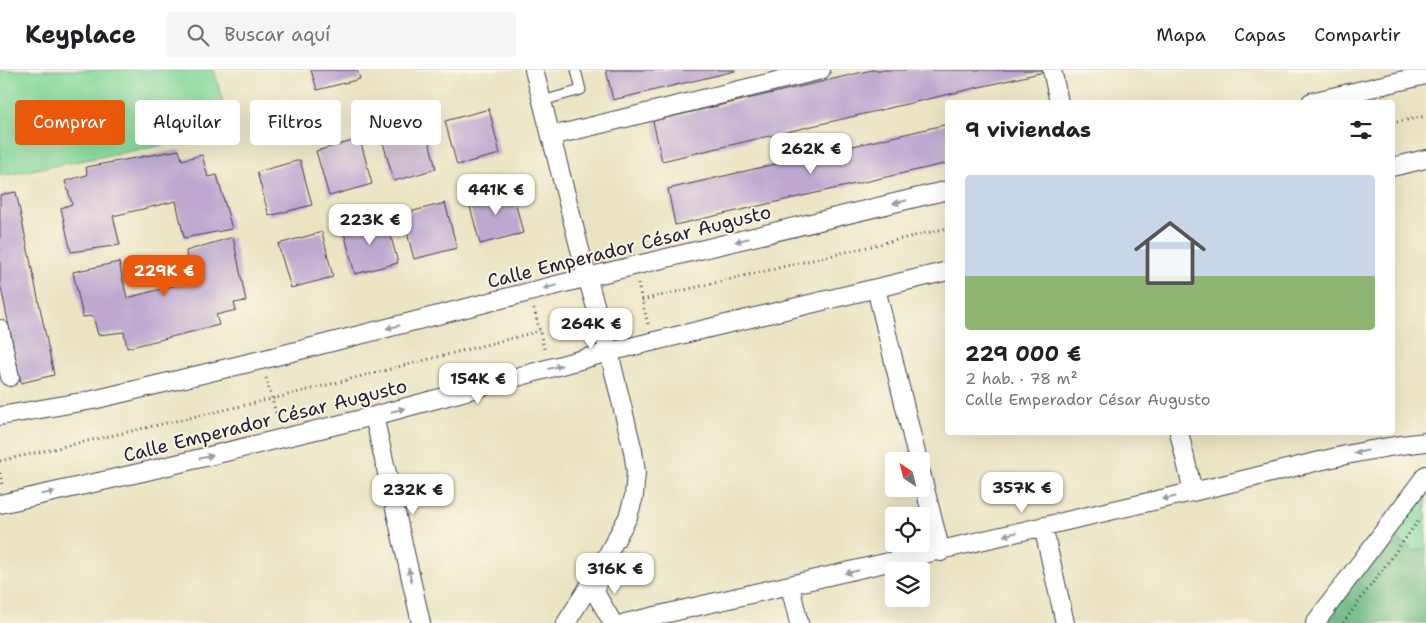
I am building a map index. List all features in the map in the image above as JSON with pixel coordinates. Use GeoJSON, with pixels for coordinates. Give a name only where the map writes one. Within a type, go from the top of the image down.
{"type":"FeatureCollection","features":[{"type":"Feature","properties":{"kind":"street"},"geometry":{"type":"LineString","coordinates":[[534,70],[587,277],[609,352],[634,451],[636,472],[634,496],[628,517],[598,572],[566,623]]}},
{"type":"Feature","properties":{"kind":"street"},"geometry":{"type":"LineString","coordinates":[[552,136],[821,70]]}},
{"type":"Feature","properties":{"kind":"street"},"geometry":{"type":"LineString","coordinates":[[1052,70],[1059,100]]}},
{"type":"Feature","properties":{"kind":"street"},"geometry":{"type":"LineString","coordinates":[[1320,100],[1426,75]]}},
{"type":"Feature","properties":{"kind":"street"},"geometry":{"type":"LineString","coordinates":[[1395,166],[1426,159]]}},
{"type":"Feature","properties":{"kind":"street","name":"Calle Emperador César Augusto"},"geometry":{"type":"LineString","coordinates":[[0,416],[93,400],[261,360],[587,277],[945,191]]}},
{"type":"Feature","properties":{"kind":"street","name":"Calle Emperador César Augusto"},"geometry":{"type":"LineString","coordinates":[[0,504],[374,416],[609,352],[945,272]]}},
{"type":"Feature","properties":{"kind":"street"},"geometry":{"type":"LineString","coordinates":[[876,288],[916,452]]}},
{"type":"Feature","properties":{"kind":"street"},"geometry":{"type":"LineString","coordinates":[[0,329],[10,377]]}},
{"type":"Feature","properties":{"kind":"street"},"geometry":{"type":"LineString","coordinates":[[374,416],[421,623]]}},
{"type":"Feature","properties":{"kind":"street"},"geometry":{"type":"LineString","coordinates":[[1180,435],[1193,492]]}},
{"type":"Feature","properties":{"kind":"street"},"geometry":{"type":"LineString","coordinates":[[625,623],[941,552],[1043,526],[1382,447],[1426,442]]}},
{"type":"Feature","properties":{"kind":"street"},"geometry":{"type":"LineString","coordinates":[[1315,623],[1426,475]]}},
{"type":"Feature","properties":{"kind":"street"},"geometry":{"type":"LineString","coordinates":[[927,498],[941,552]]}},
{"type":"Feature","properties":{"kind":"street"},"geometry":{"type":"LineString","coordinates":[[1043,526],[1065,623]]}},
{"type":"Feature","properties":{"kind":"street"},"geometry":{"type":"LineString","coordinates":[[598,572],[596,594],[613,623]]}},
{"type":"Feature","properties":{"kind":"street"},"geometry":{"type":"LineString","coordinates":[[790,586],[799,623]]}},
{"type":"Feature","properties":{"kind":"lane"},"geometry":{"type":"LineString","coordinates":[[542,101],[581,90],[576,70]]}},
{"type":"Feature","properties":{"kind":"path"},"geometry":{"type":"LineString","coordinates":[[1395,123],[1426,116]]}},
{"type":"Feature","properties":{"kind":"path"},"geometry":{"type":"LineString","coordinates":[[642,300],[945,229]]}},
{"type":"Feature","properties":{"kind":"path"},"geometry":{"type":"LineString","coordinates":[[634,266],[652,342]]}},
{"type":"Feature","properties":{"kind":"path"},"geometry":{"type":"LineString","coordinates":[[530,292],[549,369]]}},
{"type":"Feature","properties":{"kind":"path"},"geometry":{"type":"LineString","coordinates":[[0,461],[272,399],[540,330]]}},
{"type":"Feature","properties":{"kind":"path"},"geometry":{"type":"LineString","coordinates":[[261,360],[283,438]]}},
{"type":"Feature","properties":{"kind":"path"},"geometry":{"type":"LineString","coordinates":[[1343,623],[1420,518]]}},
{"type":"Feature","properties":{"kind":"green space"},"geometry":{"type":"Polygon","coordinates":[[[0,70],[214,70],[222,100],[135,100],[135,145],[163,145],[0,176],[0,70]]]}},
{"type":"Feature","properties":{"kind":"green space"},"geometry":{"type":"Polygon","coordinates":[[[1426,475],[1426,548],[1415,551],[1384,530],[1426,475]]]}},
{"type":"Feature","properties":{"kind":"green space"},"geometry":{"type":"Polygon","coordinates":[[[1384,530],[1415,551],[1426,548],[1426,623],[1315,623],[1384,530]]]}},
{"type":"Feature","properties":{"kind":"building"},"geometry":{"type":"Polygon","coordinates":[[[311,70],[357,70],[360,79],[317,90],[311,70]]]}},
{"type":"Feature","properties":{"kind":"building"},"geometry":{"type":"Polygon","coordinates":[[[606,70],[735,70],[735,71],[613,100],[606,70]]]}},
{"type":"Feature","properties":{"kind":"building"},"geometry":{"type":"Polygon","coordinates":[[[872,70],[1044,70],[1044,72],[662,161],[653,121],[872,70]]]}},
{"type":"Feature","properties":{"kind":"building"},"geometry":{"type":"Polygon","coordinates":[[[489,109],[500,154],[457,165],[445,121],[489,109]]]}},
{"type":"Feature","properties":{"kind":"building"},"geometry":{"type":"Polygon","coordinates":[[[945,125],[945,164],[675,225],[668,189],[945,125]]]}},
{"type":"Feature","properties":{"kind":"building"},"geometry":{"type":"Polygon","coordinates":[[[351,141],[351,145],[362,145],[372,184],[329,196],[316,151],[351,141]]]}},
{"type":"Feature","properties":{"kind":"building"},"geometry":{"type":"Polygon","coordinates":[[[384,145],[430,145],[436,169],[394,181],[384,145]]]}},
{"type":"Feature","properties":{"kind":"building"},"geometry":{"type":"Polygon","coordinates":[[[179,150],[182,160],[202,155],[208,177],[217,175],[232,229],[184,238],[176,201],[113,216],[120,245],[71,252],[61,208],[72,204],[65,181],[87,175],[86,167],[179,150]]]}},
{"type":"Feature","properties":{"kind":"building"},"geometry":{"type":"Polygon","coordinates":[[[300,160],[312,205],[269,216],[257,172],[300,160]]]}},
{"type":"Feature","properties":{"kind":"building"},"geometry":{"type":"Polygon","coordinates":[[[512,188],[523,233],[480,244],[468,199],[512,188]]]}},
{"type":"Feature","properties":{"kind":"building"},"geometry":{"type":"Polygon","coordinates":[[[16,192],[54,375],[21,383],[0,283],[0,195],[16,192]]]}},
{"type":"Feature","properties":{"kind":"building"},"geometry":{"type":"Polygon","coordinates":[[[445,203],[457,248],[414,259],[402,214],[445,203]]]}},
{"type":"Feature","properties":{"kind":"building"},"geometry":{"type":"Polygon","coordinates":[[[386,218],[398,263],[355,274],[343,229],[386,218]]]}},
{"type":"Feature","properties":{"kind":"building"},"geometry":{"type":"Polygon","coordinates":[[[322,232],[333,277],[291,288],[278,244],[322,232]]]}},
{"type":"Feature","properties":{"kind":"building"},"geometry":{"type":"Polygon","coordinates":[[[233,237],[246,301],[234,303],[236,310],[216,315],[219,325],[127,348],[124,332],[98,335],[93,316],[83,317],[73,272],[119,262],[127,298],[188,282],[186,251],[233,237]]]}}]}
